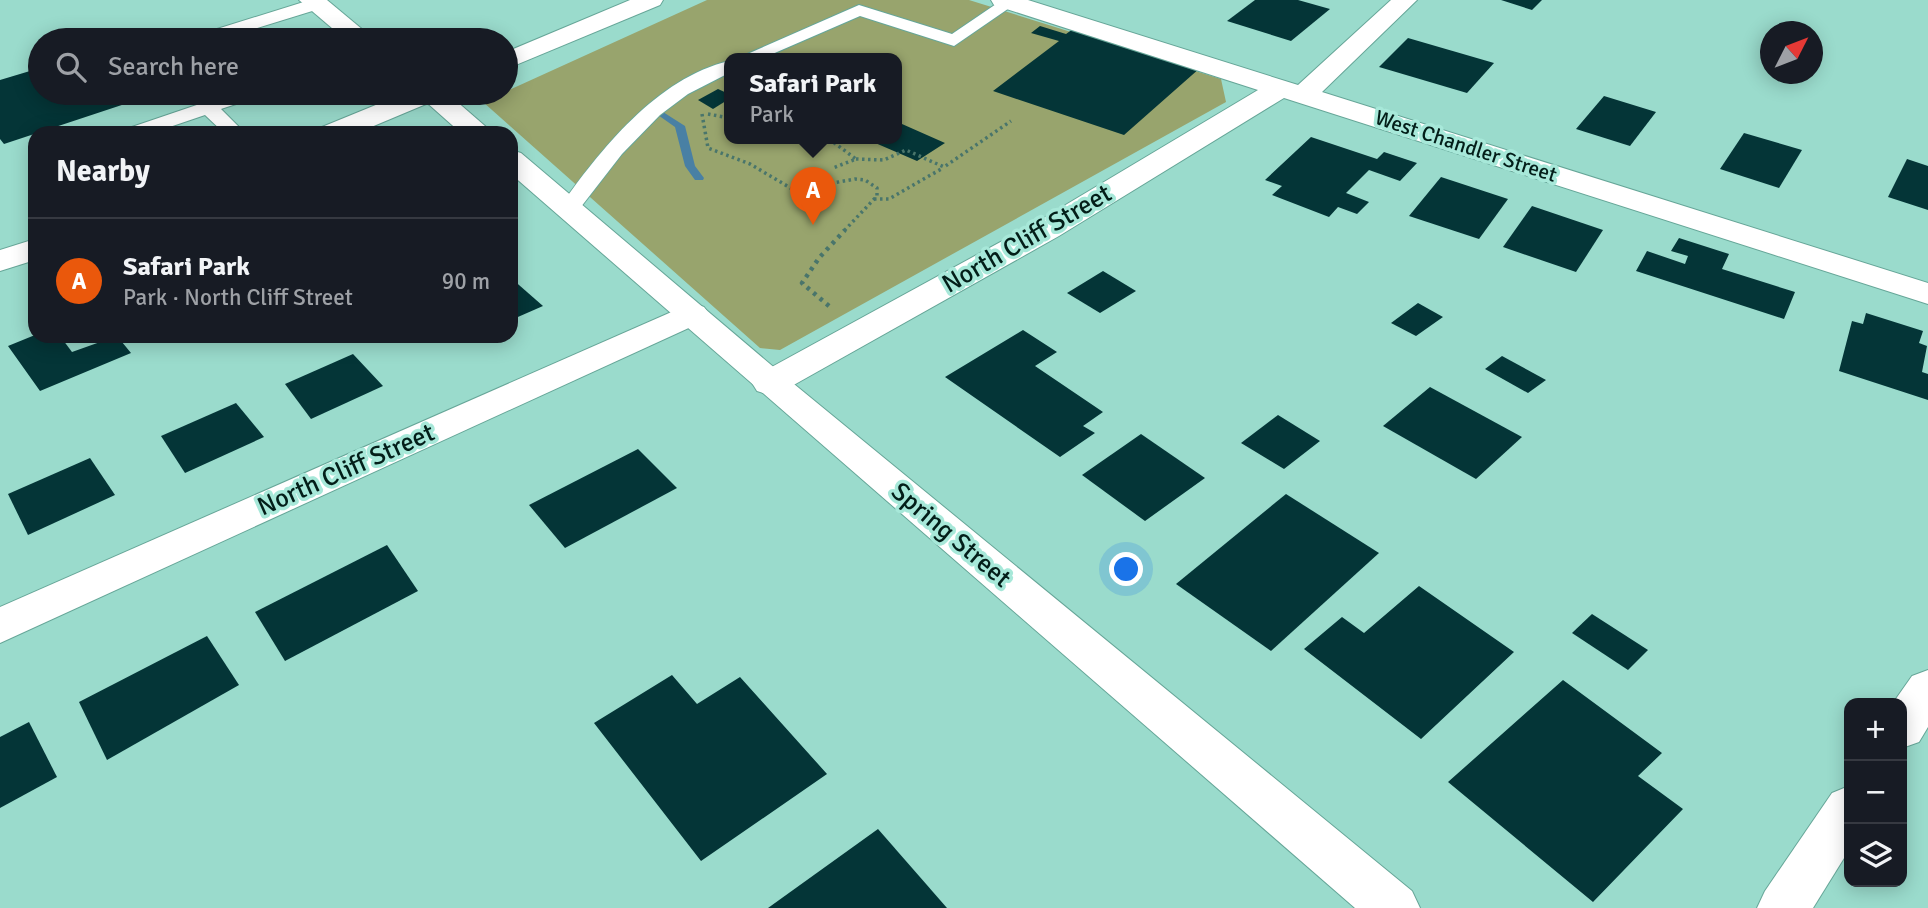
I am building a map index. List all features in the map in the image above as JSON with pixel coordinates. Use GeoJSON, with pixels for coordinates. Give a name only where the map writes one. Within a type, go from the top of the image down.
{"type":"FeatureCollection","features":[{"type":"Feature","properties":{"kind":"street"},"geometry":{"type":"LineString","coordinates":[[518,56],[651,0]]}},
{"type":"Feature","properties":{"kind":"street","name":"North Cliff Street"},"geometry":{"type":"LineString","coordinates":[[770,383],[1292,92],[1405,0]]}},
{"type":"Feature","properties":{"kind":"street","name":"West Chandler Street"},"geometry":{"type":"LineString","coordinates":[[1006,1],[1928,294]]}},
{"type":"Feature","properties":{"kind":"street"},"geometry":{"type":"LineString","coordinates":[[314,2],[347,28]]}},
{"type":"Feature","properties":{"kind":"street"},"geometry":{"type":"LineString","coordinates":[[349,126],[400,105]]}},
{"type":"Feature","properties":{"kind":"street"},"geometry":{"type":"LineString","coordinates":[[444,105],[470,126]]}},
{"type":"Feature","properties":{"kind":"street","name":"Spring Street"},"geometry":{"type":"LineString","coordinates":[[518,165],[770,383],[1394,908]]}},
{"type":"Feature","properties":{"kind":"street"},"geometry":{"type":"LineString","coordinates":[[0,261],[28,251]]}},
{"type":"Feature","properties":{"kind":"street","name":"North Cliff Street"},"geometry":{"type":"LineString","coordinates":[[0,626],[692,314]]}},
{"type":"Feature","properties":{"kind":"street"},"geometry":{"type":"LineString","coordinates":[[1907,720],[1928,689]]}},
{"type":"Feature","properties":{"kind":"street"},"geometry":{"type":"LineString","coordinates":[[1783,908],[1844,816]]}},
{"type":"Feature","properties":{"kind":"lane"},"geometry":{"type":"LineString","coordinates":[[759,53],[859,10],[954,41],[1006,1]]}},
{"type":"Feature","properties":{"kind":"lane"},"geometry":{"type":"LineString","coordinates":[[237,28],[314,2]]}},
{"type":"Feature","properties":{"kind":"lane"},"geometry":{"type":"LineString","coordinates":[[570,208],[644,118],[668,98],[724,69]]}},
{"type":"Feature","properties":{"kind":"lane"},"geometry":{"type":"LineString","coordinates":[[153,126],[214,105]]}},
{"type":"Feature","properties":{"kind":"lane"},"geometry":{"type":"LineString","coordinates":[[208,107],[228,126]]}},
{"type":"Feature","properties":{"kind":"path"},"geometry":{"type":"LineString","coordinates":[[701,113],[708,148],[750,164],[794,190],[865,180],[877,188],[874,199],[819,257],[802,283],[836,311]]}},
{"type":"Feature","properties":{"kind":"path"},"geometry":{"type":"LineString","coordinates":[[874,199],[889,199],[944,167],[1011,121]]}},
{"type":"Feature","properties":{"kind":"path"},"geometry":{"type":"LineString","coordinates":[[836,144],[856,159]]}},
{"type":"Feature","properties":{"kind":"path"},"geometry":{"type":"LineString","coordinates":[[833,168],[856,159],[884,160],[906,150],[944,167]]}},
{"type":"Feature","properties":{"kind":"green space"},"geometry":{"type":"Polygon","coordinates":[[[707,0],[969,0],[1221,79],[1226,102],[780,350],[760,348],[518,133],[518,126],[510,126],[486,105],[518,105],[518,86],[707,0]]]}},
{"type":"Feature","properties":{"kind":"building"},"geometry":{"type":"Polygon","coordinates":[[[1255,0],[1298,0],[1330,9],[1291,41],[1227,21],[1255,0]]]}},
{"type":"Feature","properties":{"kind":"building"},"geometry":{"type":"Polygon","coordinates":[[[1501,0],[1542,0],[1532,10],[1501,0]]]}},
{"type":"Feature","properties":{"kind":"building"},"geometry":{"type":"Polygon","coordinates":[[[1040,26],[1066,34],[1073,29],[1200,68],[1124,135],[993,91],[1059,41],[1031,33],[1040,26]]]}},
{"type":"Feature","properties":{"kind":"building"},"geometry":{"type":"Polygon","coordinates":[[[1408,38],[1494,63],[1467,93],[1379,67],[1408,38]]]}},
{"type":"Feature","properties":{"kind":"building"},"geometry":{"type":"Polygon","coordinates":[[[28,72],[28,105],[122,105],[58,126],[28,126],[28,136],[4,144],[0,139],[0,80],[28,72]]]}},
{"type":"Feature","properties":{"kind":"building"},"geometry":{"type":"Polygon","coordinates":[[[718,89],[724,92],[724,102],[713,109],[698,100],[718,89]]]}},
{"type":"Feature","properties":{"kind":"building"},"geometry":{"type":"Polygon","coordinates":[[[1604,96],[1656,112],[1630,146],[1576,129],[1604,96]]]}},
{"type":"Feature","properties":{"kind":"building"},"geometry":{"type":"Polygon","coordinates":[[[902,124],[945,143],[917,161],[878,144],[902,144],[902,124]]]}},
{"type":"Feature","properties":{"kind":"building"},"geometry":{"type":"Polygon","coordinates":[[[1744,133],[1802,150],[1779,188],[1720,169],[1744,133]]]}},
{"type":"Feature","properties":{"kind":"building"},"geometry":{"type":"Polygon","coordinates":[[[1311,137],[1377,159],[1384,152],[1417,163],[1400,181],[1369,170],[1346,193],[1369,202],[1357,214],[1338,207],[1329,217],[1272,195],[1282,186],[1265,180],[1311,137]]]}},
{"type":"Feature","properties":{"kind":"building"},"geometry":{"type":"Polygon","coordinates":[[[1907,159],[1928,166],[1928,210],[1888,197],[1907,159]]]}},
{"type":"Feature","properties":{"kind":"building"},"geometry":{"type":"Polygon","coordinates":[[[1441,177],[1508,199],[1479,239],[1409,216],[1441,177]]]}},
{"type":"Feature","properties":{"kind":"building"},"geometry":{"type":"Polygon","coordinates":[[[1532,206],[1603,230],[1576,272],[1503,247],[1532,206]]]}},
{"type":"Feature","properties":{"kind":"building"},"geometry":{"type":"Polygon","coordinates":[[[1679,238],[1729,254],[1722,269],[1795,292],[1784,319],[1636,271],[1647,251],[1685,264],[1688,256],[1671,251],[1679,238]]]}},
{"type":"Feature","properties":{"kind":"building"},"geometry":{"type":"Polygon","coordinates":[[[1103,271],[1136,291],[1100,313],[1067,293],[1103,271]]]}},
{"type":"Feature","properties":{"kind":"building"},"geometry":{"type":"Polygon","coordinates":[[[518,284],[543,306],[518,317],[518,284]]]}},
{"type":"Feature","properties":{"kind":"building"},"geometry":{"type":"Polygon","coordinates":[[[1418,303],[1443,317],[1416,336],[1391,323],[1418,303]]]}},
{"type":"Feature","properties":{"kind":"building"},"geometry":{"type":"Polygon","coordinates":[[[1866,313],[1923,331],[1919,343],[1927,346],[1922,372],[1928,374],[1928,400],[1839,371],[1852,321],[1863,324],[1866,313]]]}},
{"type":"Feature","properties":{"kind":"building"},"geometry":{"type":"Polygon","coordinates":[[[1023,330],[1057,352],[1035,366],[1103,412],[1083,426],[1095,433],[1060,457],[945,377],[1023,330]]]}},
{"type":"Feature","properties":{"kind":"building"},"geometry":{"type":"Polygon","coordinates":[[[28,338],[28,343],[65,343],[72,352],[97,343],[123,343],[131,353],[40,391],[8,346],[28,338]]]}},
{"type":"Feature","properties":{"kind":"building"},"geometry":{"type":"Polygon","coordinates":[[[353,354],[383,386],[311,419],[285,384],[353,354]]]}},
{"type":"Feature","properties":{"kind":"building"},"geometry":{"type":"Polygon","coordinates":[[[1502,356],[1546,380],[1528,393],[1485,369],[1502,356]]]}},
{"type":"Feature","properties":{"kind":"building"},"geometry":{"type":"Polygon","coordinates":[[[1430,387],[1522,437],[1476,479],[1383,426],[1430,387]]]}},
{"type":"Feature","properties":{"kind":"building"},"geometry":{"type":"Polygon","coordinates":[[[236,403],[264,437],[185,473],[161,436],[236,403]]]}},
{"type":"Feature","properties":{"kind":"building"},"geometry":{"type":"Polygon","coordinates":[[[1278,415],[1320,441],[1284,469],[1241,443],[1278,415]]]}},
{"type":"Feature","properties":{"kind":"building"},"geometry":{"type":"Polygon","coordinates":[[[1141,434],[1205,478],[1145,521],[1082,475],[1141,434]]]}},
{"type":"Feature","properties":{"kind":"building"},"geometry":{"type":"Polygon","coordinates":[[[638,449],[677,488],[565,548],[529,505],[638,449]]]}},
{"type":"Feature","properties":{"kind":"building"},"geometry":{"type":"Polygon","coordinates":[[[90,458],[115,495],[28,535],[8,494],[90,458]]]}},
{"type":"Feature","properties":{"kind":"building"},"geometry":{"type":"Polygon","coordinates":[[[1286,494],[1379,553],[1271,651],[1176,584],[1286,494]]]}},
{"type":"Feature","properties":{"kind":"building"},"geometry":{"type":"Polygon","coordinates":[[[387,545],[418,591],[285,661],[255,612],[387,545]]]}},
{"type":"Feature","properties":{"kind":"building"},"geometry":{"type":"Polygon","coordinates":[[[1419,586],[1514,652],[1421,739],[1304,649],[1342,617],[1364,633],[1419,586]]]}},
{"type":"Feature","properties":{"kind":"building"},"geometry":{"type":"Polygon","coordinates":[[[1592,614],[1648,650],[1628,670],[1572,633],[1592,614]]]}},
{"type":"Feature","properties":{"kind":"building"},"geometry":{"type":"Polygon","coordinates":[[[207,636],[239,685],[107,760],[79,702],[207,636]]]}},
{"type":"Feature","properties":{"kind":"building"},"geometry":{"type":"Polygon","coordinates":[[[672,675],[697,704],[740,677],[827,774],[701,861],[594,723],[672,675]]]}},
{"type":"Feature","properties":{"kind":"building"},"geometry":{"type":"Polygon","coordinates":[[[1563,680],[1662,753],[1638,776],[1683,809],[1593,902],[1448,782],[1563,680]]]}},
{"type":"Feature","properties":{"kind":"building"},"geometry":{"type":"Polygon","coordinates":[[[29,722],[57,777],[0,808],[0,737],[29,722]]]}},
{"type":"Feature","properties":{"kind":"building"},"geometry":{"type":"Polygon","coordinates":[[[878,829],[947,908],[768,908],[878,829]]]}},
{"type":"Feature","properties":{"kind":"waterway"},"geometry":{"type":"LineString","coordinates":[[663,115],[680,126],[690,166],[699,178]]}},
{"type":"Feature","properties":{"kind":"place","name":"Safari Park"},"geometry":{"type":"Point","coordinates":[813,225]}}]}
